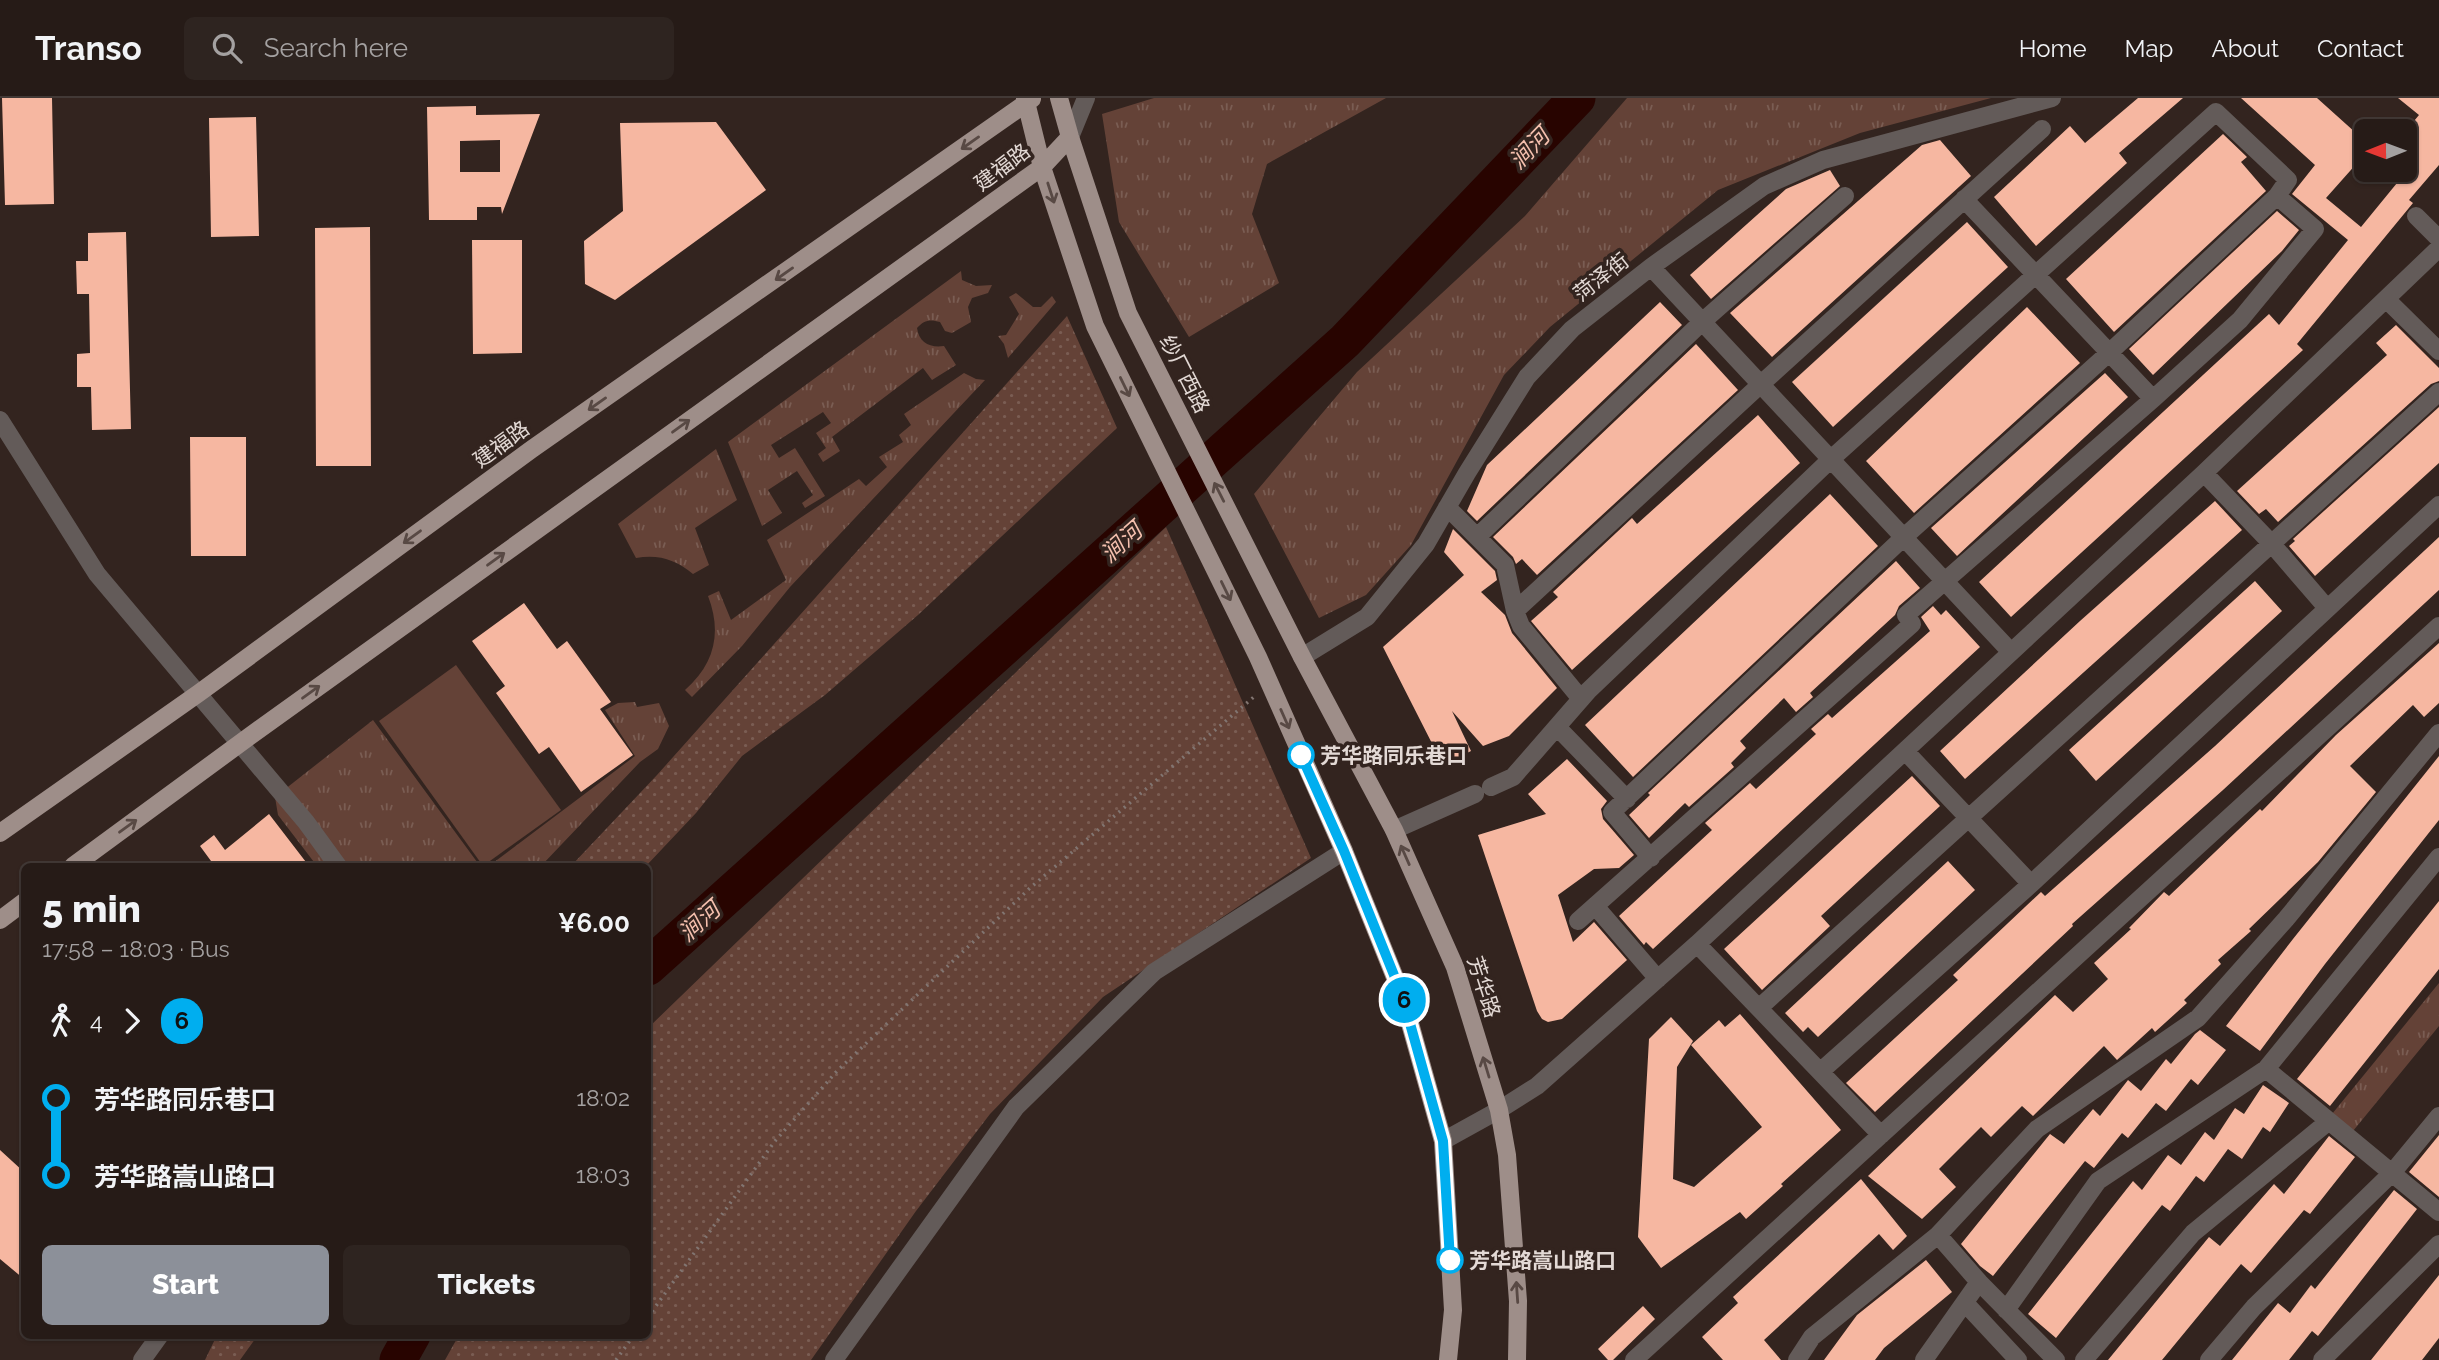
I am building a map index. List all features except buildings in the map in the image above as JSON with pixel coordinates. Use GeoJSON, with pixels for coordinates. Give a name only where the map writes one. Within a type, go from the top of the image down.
{"type":"FeatureCollection","features":[{"type":"Feature","properties":{"kind":"main road","name":"纱厂西路"},"geometry":{"type":"LineString","coordinates":[[1059,98],[1128,313],[1302,657]]}},
{"type":"Feature","properties":{"kind":"main road","name":"建福路"},"geometry":{"type":"LineString","coordinates":[[0,833],[199,693],[532,449],[1028,100]]}},
{"type":"Feature","properties":{"kind":"main road"},"geometry":{"type":"LineString","coordinates":[[1028,100],[1042,167],[1095,326],[1258,656],[1344,851],[1402,995],[1443,1141],[1453,1310],[1448,1360]]}},
{"type":"Feature","properties":{"kind":"main road","name":"建福路"},"geometry":{"type":"LineString","coordinates":[[77,863],[1042,167],[1070,137]]}},
{"type":"Feature","properties":{"kind":"main road","name":"芳华路"},"geometry":{"type":"LineString","coordinates":[[1302,657],[1394,830],[1455,967],[1499,1110],[1507,1156],[1518,1301],[1517,1360]]}},
{"type":"Feature","properties":{"kind":"main road"},"geometry":{"type":"LineString","coordinates":[[0,920],[21,904]]}},
{"type":"Feature","properties":{"kind":"street"},"geometry":{"type":"LineString","coordinates":[[1070,137],[1086,98]]}},
{"type":"Feature","properties":{"kind":"street","name":"菏泽街"},"geometry":{"type":"LineString","coordinates":[[1302,657],[1367,617],[1426,544],[1527,377],[1572,329],[1651,267],[1764,186],[1823,160],[2053,98]]}},
{"type":"Feature","properties":{"kind":"street"},"geometry":{"type":"LineString","coordinates":[[1394,830],[1513,778],[1581,699],[1830,460],[2216,113],[2288,180],[2277,196],[2110,352],[1904,537],[1612,812],[1651,858]]}},
{"type":"Feature","properties":{"kind":"street"},"geometry":{"type":"LineString","coordinates":[[1515,611],[2042,129]]}},
{"type":"Feature","properties":{"kind":"street"},"geometry":{"type":"LineString","coordinates":[[1477,537],[1702,322],[1845,195]]}},
{"type":"Feature","properties":{"kind":"street"},"geometry":{"type":"LineString","coordinates":[[1578,921],[1912,624],[1906,615],[2240,320],[2315,229],[2277,196]]}},
{"type":"Feature","properties":{"kind":"street"},"geometry":{"type":"LineString","coordinates":[[1965,199],[2153,399]]}},
{"type":"Feature","properties":{"kind":"street"},"geometry":{"type":"LineString","coordinates":[[2416,216],[2439,239]]}},
{"type":"Feature","properties":{"kind":"street"},"geometry":{"type":"LineString","coordinates":[[1443,1141],[1537,1086],[1698,944],[2204,473],[2439,248]]}},
{"type":"Feature","properties":{"kind":"street"},"geometry":{"type":"LineString","coordinates":[[1651,267],[2010,651]]}},
{"type":"Feature","properties":{"kind":"street"},"geometry":{"type":"LineString","coordinates":[[2386,299],[2439,351]]}},
{"type":"Feature","properties":{"kind":"street"},"geometry":{"type":"LineString","coordinates":[[1760,1007],[2439,392]]}},
{"type":"Feature","properties":{"kind":"street"},"geometry":{"type":"LineString","coordinates":[[0,420],[97,574],[306,822],[336,863]]}},
{"type":"Feature","properties":{"kind":"street"},"geometry":{"type":"LineString","coordinates":[[2204,473],[2328,608]]}},
{"type":"Feature","properties":{"kind":"street"},"geometry":{"type":"LineString","coordinates":[[1821,1071],[2031,884],[2439,505]]}},
{"type":"Feature","properties":{"kind":"street"},"geometry":{"type":"LineString","coordinates":[[1447,507],[1505,565],[1521,626],[1581,699]]}},
{"type":"Feature","properties":{"kind":"street"},"geometry":{"type":"LineString","coordinates":[[1634,1360],[2439,626]]}},
{"type":"Feature","properties":{"kind":"street"},"geometry":{"type":"LineString","coordinates":[[1557,727],[1627,799]]}},
{"type":"Feature","properties":{"kind":"street"},"geometry":{"type":"LineString","coordinates":[[1797,1360],[1812,1337],[1938,1235],[2037,1129],[2198,1018],[2286,919],[2439,733]]}},
{"type":"Feature","properties":{"kind":"street"},"geometry":{"type":"LineString","coordinates":[[1905,751],[2031,884]]}},
{"type":"Feature","properties":{"kind":"street"},"geometry":{"type":"LineString","coordinates":[[834,1360],[1016,1107],[1154,972],[1344,851]]}},
{"type":"Feature","properties":{"kind":"street"},"geometry":{"type":"LineString","coordinates":[[2006,1310],[2098,1181],[2266,1069],[2439,857]]}},
{"type":"Feature","properties":{"kind":"street"},"geometry":{"type":"LineString","coordinates":[[1597,906],[1658,979]]}},
{"type":"Feature","properties":{"kind":"street"},"geometry":{"type":"LineString","coordinates":[[1698,944],[1881,1135]]}},
{"type":"Feature","properties":{"kind":"street"},"geometry":{"type":"LineString","coordinates":[[2266,1069],[2439,1212]]}},
{"type":"Feature","properties":{"kind":"street"},"geometry":{"type":"LineString","coordinates":[[2209,1360],[2253,1307],[2392,1173],[2439,1116]]}},
{"type":"Feature","properties":{"kind":"street"},"geometry":{"type":"LineString","coordinates":[[2084,1360],[2193,1233],[2329,1121]]}},
{"type":"Feature","properties":{"kind":"street"},"geometry":{"type":"LineString","coordinates":[[1938,1235],[1979,1282],[2056,1360]]}},
{"type":"Feature","properties":{"kind":"street"},"geometry":{"type":"LineString","coordinates":[[2322,1360],[2439,1244]]}},
{"type":"Feature","properties":{"kind":"street"},"geometry":{"type":"LineString","coordinates":[[1924,1360],[1979,1282]]}},
{"type":"Feature","properties":{"kind":"street"},"geometry":{"type":"LineString","coordinates":[[1965,1303],[2018,1360]]}},
{"type":"Feature","properties":{"kind":"street"},"geometry":{"type":"LineString","coordinates":[[142,1360],[157,1339]]}},
{"type":"Feature","properties":{"kind":"path"},"geometry":{"type":"LineString","coordinates":[[651,1313],[775,1140],[836,1071],[1030,888],[1270,683]]}},
{"type":"Feature","properties":{"kind":"path"},"geometry":{"type":"LineString","coordinates":[[617,1360],[631,1339]]}},
{"type":"Feature","properties":{"kind":"green space"},"geometry":{"type":"Polygon","coordinates":[[[1154,98],[1386,98],[1267,164],[1252,214],[1279,283],[1189,337],[1119,222],[1102,114],[1154,98]]]}},
{"type":"Feature","properties":{"kind":"green space"},"geometry":{"type":"Polygon","coordinates":[[[1627,98],[1991,98],[1860,133],[1718,190],[1550,327],[1504,375],[1411,545],[1366,595],[1319,618],[1254,494],[1357,372],[1525,216],[1627,98]]]}},
{"type":"Feature","properties":{"kind":"green space"},"geometry":{"type":"Polygon","coordinates":[[[961,271],[962,280],[976,286],[992,285],[988,293],[972,298],[968,307],[971,322],[952,333],[945,331],[940,322],[933,321],[925,322],[917,328],[926,343],[944,346],[956,365],[932,380],[923,368],[832,437],[840,451],[823,462],[818,454],[826,448],[816,433],[831,423],[823,412],[771,445],[779,458],[795,448],[825,496],[805,508],[802,503],[813,495],[797,471],[768,490],[782,513],[762,526],[728,442],[961,271]]]}},
{"type":"Feature","properties":{"kind":"green space"},"geometry":{"type":"Polygon","coordinates":[[[1016,293],[1033,307],[1041,307],[1052,296],[1056,302],[1008,358],[1004,344],[998,336],[1006,335],[1019,314],[1009,297],[1016,293]]]}},
{"type":"Feature","properties":{"kind":"green space"},"geometry":{"type":"Polygon","coordinates":[[[1067,316],[1117,428],[918,615],[825,695],[742,756],[696,813],[649,863],[574,863],[657,775],[1067,316]]]}},
{"type":"Feature","properties":{"kind":"green space"},"geometry":{"type":"Polygon","coordinates":[[[964,373],[985,380],[790,587],[742,646],[692,697],[685,690],[709,658],[715,635],[715,622],[708,596],[719,591],[731,620],[786,580],[767,540],[859,479],[866,486],[887,467],[879,457],[903,442],[899,435],[911,425],[904,414],[964,373]]]}},
{"type":"Feature","properties":{"kind":"green space"},"geometry":{"type":"Polygon","coordinates":[[[716,449],[737,500],[695,528],[709,565],[693,574],[667,559],[636,558],[618,524],[716,449]]]}},
{"type":"Feature","properties":{"kind":"green space"},"geometry":{"type":"Polygon","coordinates":[[[1166,527],[1311,858],[1103,997],[990,1114],[916,1211],[811,1360],[445,1360],[457,1339],[651,1339],[651,1025],[1166,527]]]}},
{"type":"Feature","properties":{"kind":"green space"},"geometry":{"type":"Polygon","coordinates":[[[456,665],[561,810],[487,863],[481,863],[379,721],[456,665]]]}},
{"type":"Feature","properties":{"kind":"green space"},"geometry":{"type":"Polygon","coordinates":[[[635,702],[637,707],[659,703],[669,726],[658,749],[640,762],[544,863],[493,863],[635,756],[605,710],[618,703],[635,702]]]}},
{"type":"Feature","properties":{"kind":"green space"},"geometry":{"type":"Polygon","coordinates":[[[373,720],[478,863],[315,863],[278,815],[275,797],[373,720]]]}},
{"type":"Feature","properties":{"kind":"green space"},"geometry":{"type":"Polygon","coordinates":[[[2439,983],[2439,1026],[2353,1131],[2332,1114],[2439,983]]]}},
{"type":"Feature","properties":{"kind":"green space"},"geometry":{"type":"Polygon","coordinates":[[[215,1339],[255,1339],[240,1360],[205,1360],[215,1339]]]}},
{"type":"Feature","properties":{"kind":"waterway","name":"涧河"},"geometry":{"type":"LineString","coordinates":[[651,964],[1345,341],[1577,98]]}},
{"type":"Feature","properties":{"kind":"waterway","name":"涧河"},"geometry":{"type":"LineString","coordinates":[[398,1360],[410,1339]]}},
{"type":"Feature","properties":{"kind":"bus line","name":"6"},"geometry":{"type":"LineString","coordinates":[[1301,755],[1344,851],[1402,995],[1443,1141],[1450,1260]]}},
{"type":"Feature","properties":{"kind":"place","name":"芳华路同乐巷口"},"geometry":{"type":"Point","coordinates":[1301,755]}},
{"type":"Feature","properties":{"kind":"place","name":"芳华路嵩山路口"},"geometry":{"type":"Point","coordinates":[1450,1260]}}]}
